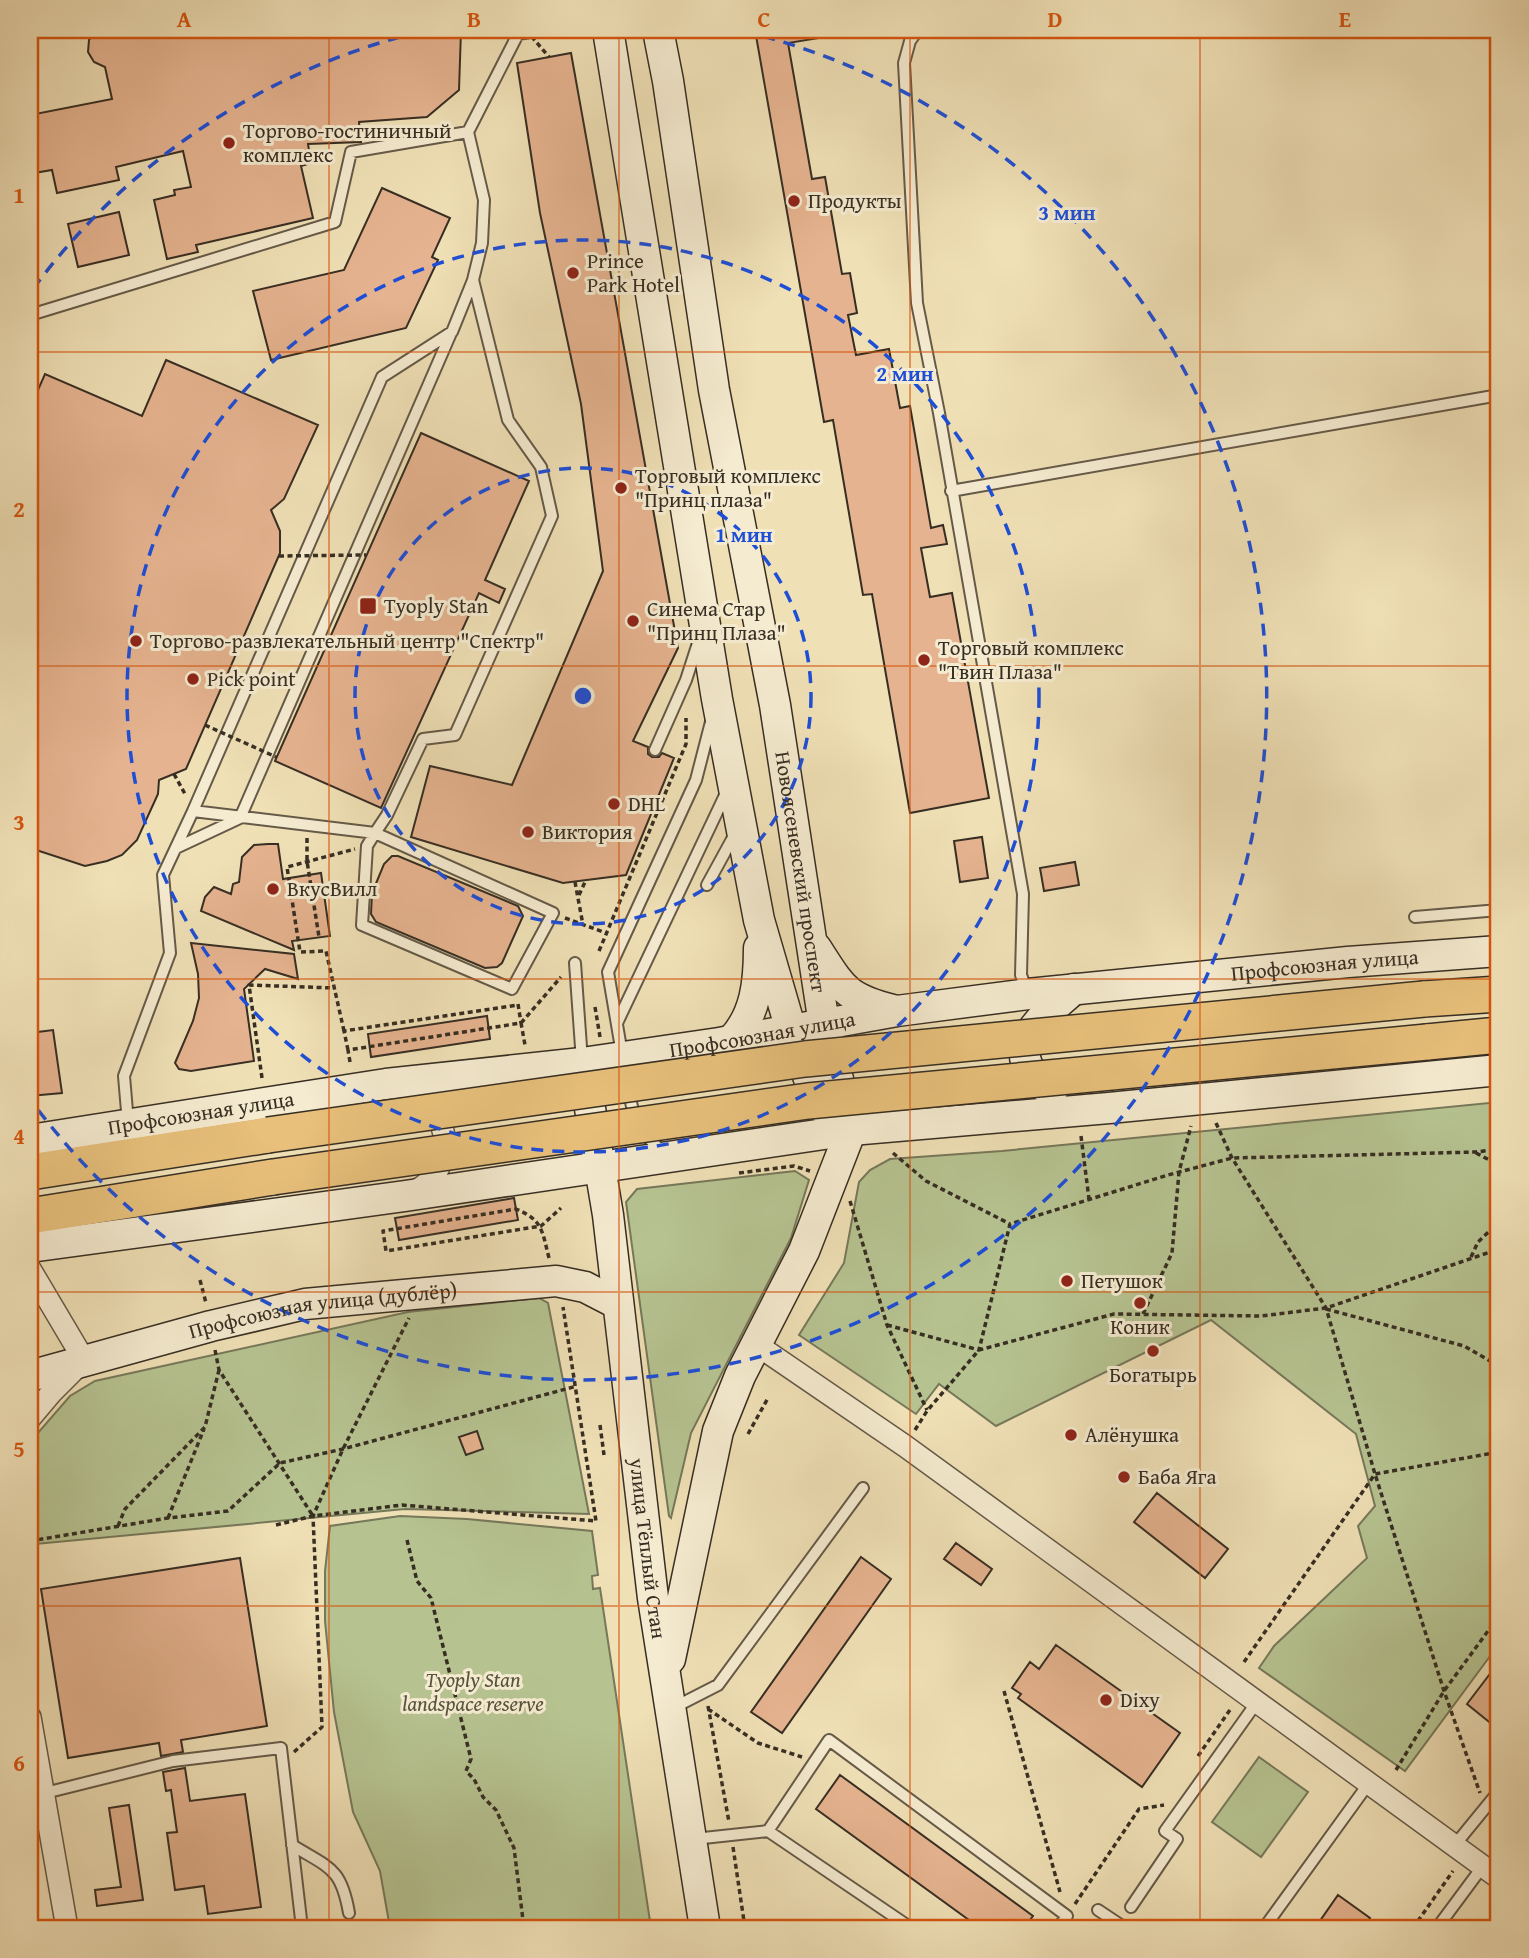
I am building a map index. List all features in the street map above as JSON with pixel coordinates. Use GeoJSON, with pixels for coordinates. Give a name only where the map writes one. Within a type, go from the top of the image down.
{"type":"FeatureCollection","features":[{"type":"Feature","properties":{"kind":"main road","name":"Новоясеневский проспект"},"geometry":{"type":"LineString","coordinates":[[608,30],[717,699],[760,920],[791,1030],[811,1084],[827,1112],[851,1130]]}},
{"type":"Feature","properties":{"kind":"main road","name":"Новоясеневский проспект"},"geometry":{"type":"LineString","coordinates":[[658,30],[714,390],[775,705],[824,1024],[851,1130]]}},
{"type":"Feature","properties":{"kind":"main road"},"geometry":{"type":"LineString","coordinates":[[732,1040],[743,1026],[757,992],[760,920]]}},
{"type":"Feature","properties":{"kind":"main road"},"geometry":{"type":"LineString","coordinates":[[810,939],[834,975],[853,997],[864,1003],[897,1011]]}},
{"type":"Feature","properties":{"kind":"main road","name":"Профсоюзная улица"},"geometry":{"type":"LineString","coordinates":[[30,1140],[597,1053],[732,1040],[897,1011],[1028,994],[1348,962],[1499,951]]}},
{"type":"Feature","properties":{"kind":"main road"},"geometry":{"type":"LineString","coordinates":[[1074,989],[1039,1020],[1026,1045],[1029,1069],[1044,1087],[1061,1096],[1109,1108]]}},
{"type":"Feature","properties":{"kind":"main road","name":"Профсоюзная улица"},"geometry":{"type":"LineString","coordinates":[[30,1172],[805,1059],[1499,993]]}},
{"type":"Feature","properties":{"kind":"main road"},"geometry":{"type":"LineString","coordinates":[[30,1216],[273,1177],[808,1101],[1499,1035]]}},
{"type":"Feature","properties":{"kind":"main road","name":"улица Тёплый Стан"},"geometry":{"type":"LineString","coordinates":[[597,1053],[600,1167],[653,1598],[705,1928]]}},
{"type":"Feature","properties":{"kind":"main road"},"geometry":{"type":"LineString","coordinates":[[30,1247],[405,1196],[851,1130],[1499,1070]]}},
{"type":"Feature","properties":{"kind":"main road"},"geometry":{"type":"LineString","coordinates":[[666,1676],[718,1431],[740,1376],[804,1251],[851,1130]]}},
{"type":"Feature","properties":{"kind":"main road","name":"Профсоюзная улица (дублёр)"},"geometry":{"type":"LineString","coordinates":[[30,1376],[211,1326],[305,1304],[556,1280],[586,1287],[618,1304]]}},
{"type":"Feature","properties":{"kind":"street"},"geometry":{"type":"LineString","coordinates":[[666,30],[668,81]]}},
{"type":"Feature","properties":{"kind":"street"},"geometry":{"type":"LineString","coordinates":[[386,1084],[419,1097],[432,1108],[441,1125],[445,1145],[443,1163],[433,1179],[405,1196]]}},
{"type":"Feature","properties":{"kind":"street"},"geometry":{"type":"LineString","coordinates":[[30,1269],[84,1360],[30,1418]]}},
{"type":"Feature","properties":{"kind":"street"},"geometry":{"type":"LineString","coordinates":[[757,1345],[905,1446],[1491,1872]]}},
{"type":"Feature","properties":{"kind":"street"},"geometry":{"type":"LineString","coordinates":[[30,1717],[67,1928]]}},
{"type":"Feature","properties":{"kind":"lane"},"geometry":{"type":"LineString","coordinates":[[176,848],[240,818],[473,280],[482,243],[484,200],[468,132],[518,34],[542,30]]}},
{"type":"Feature","properties":{"kind":"lane"},"geometry":{"type":"LineString","coordinates":[[918,30],[910,41],[904,64],[917,303],[1023,894],[1021,975],[1028,994]]}},
{"type":"Feature","properties":{"kind":"lane"},"geometry":{"type":"LineString","coordinates":[[30,315],[335,222],[351,152],[468,132]]}},
{"type":"Feature","properties":{"kind":"lane"},"geometry":{"type":"LineString","coordinates":[[193,811],[375,833],[553,913],[512,989],[362,925],[368,846],[375,833],[387,815],[423,739],[456,735],[552,516],[541,467],[508,420],[473,280]]}},
{"type":"Feature","properties":{"kind":"lane"},"geometry":{"type":"LineString","coordinates":[[128,1126],[124,1076],[170,953],[163,875],[382,377],[452,331]]}},
{"type":"Feature","properties":{"kind":"lane"},"geometry":{"type":"LineString","coordinates":[[951,491],[1499,395]]}},
{"type":"Feature","properties":{"kind":"lane"},"geometry":{"type":"LineString","coordinates":[[655,750],[686,680],[705,624]]}},
{"type":"Feature","properties":{"kind":"lane"},"geometry":{"type":"LineString","coordinates":[[617,1023],[608,972],[696,780],[717,699]]}},
{"type":"Feature","properties":{"kind":"lane"},"geometry":{"type":"LineString","coordinates":[[597,1053],[617,1023],[705,832],[733,779]]}},
{"type":"Feature","properties":{"kind":"lane"},"geometry":{"type":"LineString","coordinates":[[707,885],[741,823]]}},
{"type":"Feature","properties":{"kind":"lane"},"geometry":{"type":"LineString","coordinates":[[1415,917],[1499,910]]}},
{"type":"Feature","properties":{"kind":"lane"},"geometry":{"type":"LineString","coordinates":[[575,963],[597,1053],[648,1139],[670,1157]]}},
{"type":"Feature","properties":{"kind":"lane"},"geometry":{"type":"LineString","coordinates":[[670,1709],[718,1685],[863,1488]]}},
{"type":"Feature","properties":{"kind":"lane"},"geometry":{"type":"LineString","coordinates":[[1131,1907],[1177,1839],[1165,1831],[1257,1702]]}},
{"type":"Feature","properties":{"kind":"lane"},"geometry":{"type":"LineString","coordinates":[[768,1831],[829,1740],[1067,1916],[1058,1928]]}},
{"type":"Feature","properties":{"kind":"lane"},"geometry":{"type":"LineString","coordinates":[[45,1793],[173,1761],[281,1748],[302,1928]]}},
{"type":"Feature","properties":{"kind":"lane"},"geometry":{"type":"LineString","coordinates":[[1264,1928],[1369,1783]]}},
{"type":"Feature","properties":{"kind":"lane"},"geometry":{"type":"LineString","coordinates":[[1454,1846],[1499,1791]]}},
{"type":"Feature","properties":{"kind":"lane"},"geometry":{"type":"LineString","coordinates":[[693,1839],[768,1831],[911,1928]]}},
{"type":"Feature","properties":{"kind":"lane"},"geometry":{"type":"LineString","coordinates":[[292,1845],[334,1872],[344,1889],[349,1913]]}},
{"type":"Feature","properties":{"kind":"lane"},"geometry":{"type":"LineString","coordinates":[[1437,1928],[1491,1872]]}},
{"type":"Feature","properties":{"kind":"lane"},"geometry":{"type":"LineString","coordinates":[[1098,1910],[1125,1928]]}},
{"type":"Feature","properties":{"kind":"path"},"geometry":{"type":"LineString","coordinates":[[526,30],[549,57]]}},
{"type":"Feature","properties":{"kind":"path"},"geometry":{"type":"LineString","coordinates":[[279,556],[366,555]]}},
{"type":"Feature","properties":{"kind":"path"},"geometry":{"type":"LineString","coordinates":[[599,954],[686,744],[686,680]]}},
{"type":"Feature","properties":{"kind":"path"},"geometry":{"type":"LineString","coordinates":[[205,725],[276,757]]}},
{"type":"Feature","properties":{"kind":"path"},"geometry":{"type":"LineString","coordinates":[[307,826],[307,861],[318,937]]}},
{"type":"Feature","properties":{"kind":"path"},"geometry":{"type":"LineString","coordinates":[[350,1062],[326,951],[300,952],[287,867],[368,846]]}},
{"type":"Feature","properties":{"kind":"path"},"geometry":{"type":"LineString","coordinates":[[575,882],[583,925]]}},
{"type":"Feature","properties":{"kind":"path"},"geometry":{"type":"LineString","coordinates":[[578,897],[585,882]]}},
{"type":"Feature","properties":{"kind":"path"},"geometry":{"type":"LineString","coordinates":[[285,895],[291,894]]}},
{"type":"Feature","properties":{"kind":"path"},"geometry":{"type":"LineString","coordinates":[[553,913],[606,933]]}},
{"type":"Feature","properties":{"kind":"path"},"geometry":{"type":"LineString","coordinates":[[291,931],[297,930]]}},
{"type":"Feature","properties":{"kind":"path"},"geometry":{"type":"LineString","coordinates":[[348,1050],[521,1023],[575,963]]}},
{"type":"Feature","properties":{"kind":"path"},"geometry":{"type":"LineString","coordinates":[[262,1078],[248,985],[334,988]]}},
{"type":"Feature","properties":{"kind":"path"},"geometry":{"type":"LineString","coordinates":[[512,989],[527,1051]]}},
{"type":"Feature","properties":{"kind":"path"},"geometry":{"type":"LineString","coordinates":[[594,998],[597,1053]]}},
{"type":"Feature","properties":{"kind":"path"},"geometry":{"type":"LineString","coordinates":[[344,1031],[518,1005]]}},
{"type":"Feature","properties":{"kind":"path"},"geometry":{"type":"LineString","coordinates":[[1216,1123],[1232,1158],[1326,1308],[1444,1691],[1485,1808]]}},
{"type":"Feature","properties":{"kind":"path"},"geometry":{"type":"LineString","coordinates":[[1143,1314],[1172,1253],[1180,1172],[1191,1126]]}},
{"type":"Feature","properties":{"kind":"path"},"geometry":{"type":"LineString","coordinates":[[1082,1136],[1089,1199]]}},
{"type":"Feature","properties":{"kind":"path"},"geometry":{"type":"LineString","coordinates":[[893,1153],[926,1181],[1010,1224],[1232,1158],[1476,1152],[1499,1149]]}},
{"type":"Feature","properties":{"kind":"path"},"geometry":{"type":"LineString","coordinates":[[1476,1152],[1499,1164]]}},
{"type":"Feature","properties":{"kind":"path"},"geometry":{"type":"LineString","coordinates":[[728,1175],[794,1166],[810,1171]]}},
{"type":"Feature","properties":{"kind":"path"},"geometry":{"type":"LineString","coordinates":[[847,1193],[887,1325],[927,1411]]}},
{"type":"Feature","properties":{"kind":"path"},"geometry":{"type":"LineString","coordinates":[[550,1259],[541,1226],[531,1215],[516,1209],[383,1231],[386,1251],[541,1226],[561,1208]]}},
{"type":"Feature","properties":{"kind":"path"},"geometry":{"type":"LineString","coordinates":[[1471,1257],[1478,1242],[1499,1222]]}},
{"type":"Feature","properties":{"kind":"path"},"geometry":{"type":"LineString","coordinates":[[905,1446],[927,1411],[979,1350],[1010,1224]]}},
{"type":"Feature","properties":{"kind":"path"},"geometry":{"type":"LineString","coordinates":[[887,1325],[979,1350],[1114,1314],[1261,1316],[1326,1308],[1499,1249]]}},
{"type":"Feature","properties":{"kind":"path"},"geometry":{"type":"LineString","coordinates":[[200,1280],[208,1312]]}},
{"type":"Feature","properties":{"kind":"path"},"geometry":{"type":"LineString","coordinates":[[276,1525],[313,1516],[402,1505],[596,1521],[561,1296]]}},
{"type":"Feature","properties":{"kind":"path"},"geometry":{"type":"LineString","coordinates":[[1326,1308],[1464,1346],[1499,1366]]}},
{"type":"Feature","properties":{"kind":"path"},"geometry":{"type":"LineString","coordinates":[[283,1763],[322,1727],[313,1516],[343,1449],[414,1309]]}},
{"type":"Feature","properties":{"kind":"path"},"geometry":{"type":"LineString","coordinates":[[168,1518],[205,1427],[219,1370],[215,1346]]}},
{"type":"Feature","properties":{"kind":"path"},"geometry":{"type":"LineString","coordinates":[[219,1370],[313,1516]]}},
{"type":"Feature","properties":{"kind":"path"},"geometry":{"type":"LineString","coordinates":[[30,1541],[228,1511],[280,1463],[343,1449],[577,1386]]}},
{"type":"Feature","properties":{"kind":"path"},"geometry":{"type":"LineString","coordinates":[[748,1434],[768,1398]]}},
{"type":"Feature","properties":{"kind":"path"},"geometry":{"type":"LineString","coordinates":[[600,1425],[604,1455]]}},
{"type":"Feature","properties":{"kind":"path"},"geometry":{"type":"LineString","coordinates":[[118,1526],[125,1509],[205,1427]]}},
{"type":"Feature","properties":{"kind":"path"},"geometry":{"type":"LineString","coordinates":[[1244,1662],[1375,1474],[1499,1452]]}},
{"type":"Feature","properties":{"kind":"path"},"geometry":{"type":"LineString","coordinates":[[407,1541],[417,1581],[431,1598],[471,1759],[466,1771],[474,1779],[483,1797],[496,1810],[514,1848],[524,1928]]}},
{"type":"Feature","properties":{"kind":"path"},"geometry":{"type":"LineString","coordinates":[[1396,1770],[1444,1691],[1499,1616]]}},
{"type":"Feature","properties":{"kind":"path"},"geometry":{"type":"LineString","coordinates":[[1004,1690],[1067,1916]]}},
{"type":"Feature","properties":{"kind":"path"},"geometry":{"type":"LineString","coordinates":[[705,1691],[745,1928]]}},
{"type":"Feature","properties":{"kind":"path"},"geometry":{"type":"LineString","coordinates":[[1194,1761],[1233,1706]]}},
{"type":"Feature","properties":{"kind":"path"},"geometry":{"type":"LineString","coordinates":[[708,1709],[758,1743],[814,1761]]}},
{"type":"Feature","properties":{"kind":"path"},"geometry":{"type":"LineString","coordinates":[[1067,1916],[1139,1809],[1164,1806],[1171,1795]]}},
{"type":"Feature","properties":{"kind":"path"},"geometry":{"type":"LineString","coordinates":[[1413,1928],[1452,1871]]}},
{"type":"Feature","properties":{"kind":"green space"},"geometry":{"type":"Polygon","coordinates":[[[1499,1102],[1499,1644],[1405,1771],[1259,1668],[1274,1646],[1367,1558],[1358,1526],[1375,1506],[1356,1434],[1211,1320],[996,1426],[939,1384],[916,1414],[799,1335],[844,1263],[859,1182],[870,1170],[890,1159],[1002,1151],[1499,1102]]]}},
{"type":"Feature","properties":{"kind":"green space"},"geometry":{"type":"Polygon","coordinates":[[[795,1171],[809,1180],[791,1238],[691,1433],[671,1518],[626,1202],[637,1189],[795,1171]]]}},
{"type":"Feature","properties":{"kind":"green space"},"geometry":{"type":"Polygon","coordinates":[[[539,1298],[548,1303],[589,1514],[405,1509],[36,1544],[30,1505],[30,1442],[70,1396],[95,1381],[408,1312],[539,1298]]]}},
{"type":"Feature","properties":{"kind":"green space","name":"Tyoply Stan landspace reserve"},"geometry":{"type":"Polygon","coordinates":[[[400,1516],[467,1519],[592,1531],[598,1575],[592,1576],[593,1589],[600,1588],[651,1928],[390,1928],[380,1871],[353,1812],[334,1712],[325,1621],[325,1571],[330,1526],[400,1516]]]}},
{"type":"Feature","properties":{"kind":"green space"},"geometry":{"type":"Polygon","coordinates":[[[1259,1757],[1308,1792],[1261,1857],[1212,1822],[1259,1757]]]}},
{"type":"Feature","properties":{"kind":"building","name":"Торгово-гостиничный комплекс"},"geometry":{"type":"Polygon","coordinates":[[[97,30],[461,30],[459,90],[427,117],[359,122],[361,142],[308,144],[311,163],[301,166],[313,218],[196,245],[198,252],[167,259],[154,200],[175,195],[174,190],[191,187],[183,151],[116,167],[119,180],[57,193],[52,170],[34,173],[30,149],[30,115],[112,99],[105,67],[94,62],[88,52],[89,40],[97,30]]]}},
{"type":"Feature","properties":{"kind":"building"},"geometry":{"type":"Polygon","coordinates":[[[755,30],[818,30],[819,38],[788,43],[812,179],[825,177],[842,274],[850,273],[857,313],[848,315],[856,355],[889,349],[900,408],[910,406],[931,528],[943,525],[947,544],[921,548],[930,597],[952,593],[989,798],[910,813],[872,594],[863,595],[833,420],[824,422],[755,30]]]}},
{"type":"Feature","properties":{"kind":"building","name":"Торговый комплекс \"Принц плаза\""},"geometry":{"type":"Polygon","coordinates":[[[571,53],[678,648],[633,741],[648,747],[648,754],[652,757],[659,757],[662,753],[674,758],[626,875],[563,883],[411,837],[430,766],[512,785],[603,571],[581,404],[540,213],[517,63],[571,53]]]}},
{"type":"Feature","properties":{"kind":"building"},"geometry":{"type":"Polygon","coordinates":[[[382,188],[450,218],[432,257],[438,260],[406,328],[271,360],[253,291],[344,270],[382,188]]]}},
{"type":"Feature","properties":{"kind":"building"},"geometry":{"type":"Polygon","coordinates":[[[119,212],[129,255],[78,267],[68,224],[119,212]]]}},
{"type":"Feature","properties":{"kind":"building","name":"Торгово-развлекательный центр \"Спектр\""},"geometry":{"type":"Polygon","coordinates":[[[166,360],[318,425],[284,499],[271,510],[280,531],[280,553],[186,769],[159,780],[158,794],[137,840],[122,855],[85,866],[30,848],[30,408],[45,374],[142,416],[166,360]]]}},
{"type":"Feature","properties":{"kind":"building"},"geometry":{"type":"Polygon","coordinates":[[[421,433],[529,481],[485,580],[505,589],[499,603],[479,593],[381,808],[275,761],[421,433]]]}},
{"type":"Feature","properties":{"kind":"building"},"geometry":{"type":"Polygon","coordinates":[[[982,837],[988,878],[960,882],[954,841],[982,837]]]}},
{"type":"Feature","properties":{"kind":"building"},"geometry":{"type":"Polygon","coordinates":[[[278,844],[283,879],[321,873],[330,936],[292,941],[294,950],[201,911],[205,897],[214,887],[231,894],[233,884],[239,882],[242,857],[254,845],[278,844]]]}},
{"type":"Feature","properties":{"kind":"building"},"geometry":{"type":"Polygon","coordinates":[[[392,856],[398,856],[518,906],[523,916],[502,963],[497,967],[485,968],[376,922],[371,914],[372,893],[384,864],[392,856]]]}},
{"type":"Feature","properties":{"kind":"building"},"geometry":{"type":"Polygon","coordinates":[[[1075,862],[1079,885],[1044,891],[1040,868],[1075,862]]]}},
{"type":"Feature","properties":{"kind":"building"},"geometry":{"type":"Polygon","coordinates":[[[191,943],[294,954],[298,979],[265,969],[244,989],[254,1061],[191,1071],[179,1069],[175,1063],[193,1021],[199,998],[198,974],[191,943]]]}},
{"type":"Feature","properties":{"kind":"building"},"geometry":{"type":"Polygon","coordinates":[[[487,1016],[490,1039],[371,1057],[368,1034],[487,1016]]]}},
{"type":"Feature","properties":{"kind":"building"},"geometry":{"type":"Polygon","coordinates":[[[53,1030],[62,1093],[30,1096],[30,1033],[53,1030]]]}},
{"type":"Feature","properties":{"kind":"building"},"geometry":{"type":"Polygon","coordinates":[[[514,1198],[518,1220],[399,1240],[395,1218],[514,1198]]]}},
{"type":"Feature","properties":{"kind":"building"},"geometry":{"type":"Polygon","coordinates":[[[477,1431],[483,1449],[466,1455],[459,1437],[477,1431]]]}},
{"type":"Feature","properties":{"kind":"building"},"geometry":{"type":"Polygon","coordinates":[[[1157,1493],[1228,1549],[1205,1578],[1134,1522],[1157,1493]]]}},
{"type":"Feature","properties":{"kind":"building"},"geometry":{"type":"Polygon","coordinates":[[[956,1543],[992,1569],[981,1585],[944,1559],[956,1543]]]}},
{"type":"Feature","properties":{"kind":"building"},"geometry":{"type":"Polygon","coordinates":[[[861,1557],[891,1579],[782,1733],[751,1712],[861,1557]]]}},
{"type":"Feature","properties":{"kind":"building"},"geometry":{"type":"Polygon","coordinates":[[[240,1558],[267,1726],[181,1740],[183,1752],[161,1756],[159,1743],[68,1758],[41,1589],[240,1558]]]}},
{"type":"Feature","properties":{"kind":"building"},"geometry":{"type":"Polygon","coordinates":[[[1056,1645],[1180,1733],[1142,1787],[1018,1698],[1021,1694],[1012,1688],[1030,1662],[1039,1669],[1056,1645]]]}},
{"type":"Feature","properties":{"kind":"building"},"geometry":{"type":"Polygon","coordinates":[[[1499,1662],[1499,1730],[1467,1704],[1499,1662]]]}},
{"type":"Feature","properties":{"kind":"building"},"geometry":{"type":"Polygon","coordinates":[[[185,1768],[190,1801],[245,1794],[261,1907],[208,1914],[204,1886],[175,1890],[167,1833],[177,1832],[171,1790],[166,1791],[163,1772],[185,1768]]]}},
{"type":"Feature","properties":{"kind":"building"},"geometry":{"type":"Polygon","coordinates":[[[840,1775],[1033,1916],[1024,1928],[980,1928],[816,1809],[840,1775]]]}},
{"type":"Feature","properties":{"kind":"building"},"geometry":{"type":"Polygon","coordinates":[[[129,1805],[143,1900],[97,1906],[95,1890],[121,1887],[109,1808],[129,1805]]]}},
{"type":"Feature","properties":{"kind":"building"},"geometry":{"type":"Polygon","coordinates":[[[1338,1895],[1370,1918],[1363,1928],[1315,1928],[1338,1895]]]}},
{"type":"Feature","properties":{"kind":"place","name":"Торгово-гостиничный комплекс"},"geometry":{"type":"Point","coordinates":[229,143]}},
{"type":"Feature","properties":{"kind":"place","name":"Продукты"},"geometry":{"type":"Point","coordinates":[794,201]}},
{"type":"Feature","properties":{"kind":"place","name":"Prince Park Hotel"},"geometry":{"type":"Point","coordinates":[573,273]}},
{"type":"Feature","properties":{"kind":"place","name":"Торговый комплекс \"Принц плаза\""},"geometry":{"type":"Point","coordinates":[621,488]}},
{"type":"Feature","properties":{"kind":"place","name":"Tyoply Stan"},"geometry":{"type":"Point","coordinates":[368,606]}},
{"type":"Feature","properties":{"kind":"place","name":"Синема Стар \"Принц Плаза\""},"geometry":{"type":"Point","coordinates":[633,621]}},
{"type":"Feature","properties":{"kind":"place","name":"Торгово-развлекательный центр \"Спектр\""},"geometry":{"type":"Point","coordinates":[136,641]}},
{"type":"Feature","properties":{"kind":"place","name":"Торговый комплекс \"Твин Плаза\""},"geometry":{"type":"Point","coordinates":[924,660]}},
{"type":"Feature","properties":{"kind":"place","name":"Pick point"},"geometry":{"type":"Point","coordinates":[193,679]}},
{"type":"Feature","properties":{"kind":"place","name":"DHL"},"geometry":{"type":"Point","coordinates":[614,804]}},
{"type":"Feature","properties":{"kind":"place","name":"Виктория"},"geometry":{"type":"Point","coordinates":[528,832]}},
{"type":"Feature","properties":{"kind":"place","name":"ВкусВилл"},"geometry":{"type":"Point","coordinates":[273,889]}},
{"type":"Feature","properties":{"kind":"place","name":"Петушок"},"geometry":{"type":"Point","coordinates":[1067,1281]}},
{"type":"Feature","properties":{"kind":"place","name":"Коник"},"geometry":{"type":"Point","coordinates":[1140,1303]}},
{"type":"Feature","properties":{"kind":"place","name":"Богатырь"},"geometry":{"type":"Point","coordinates":[1153,1351]}},
{"type":"Feature","properties":{"kind":"place","name":"Алёнушка"},"geometry":{"type":"Point","coordinates":[1071,1435]}},
{"type":"Feature","properties":{"kind":"place","name":"Баба Яга"},"geometry":{"type":"Point","coordinates":[1124,1477]}},
{"type":"Feature","properties":{"kind":"place","name":"Dixy"},"geometry":{"type":"Point","coordinates":[1106,1700]}}]}
